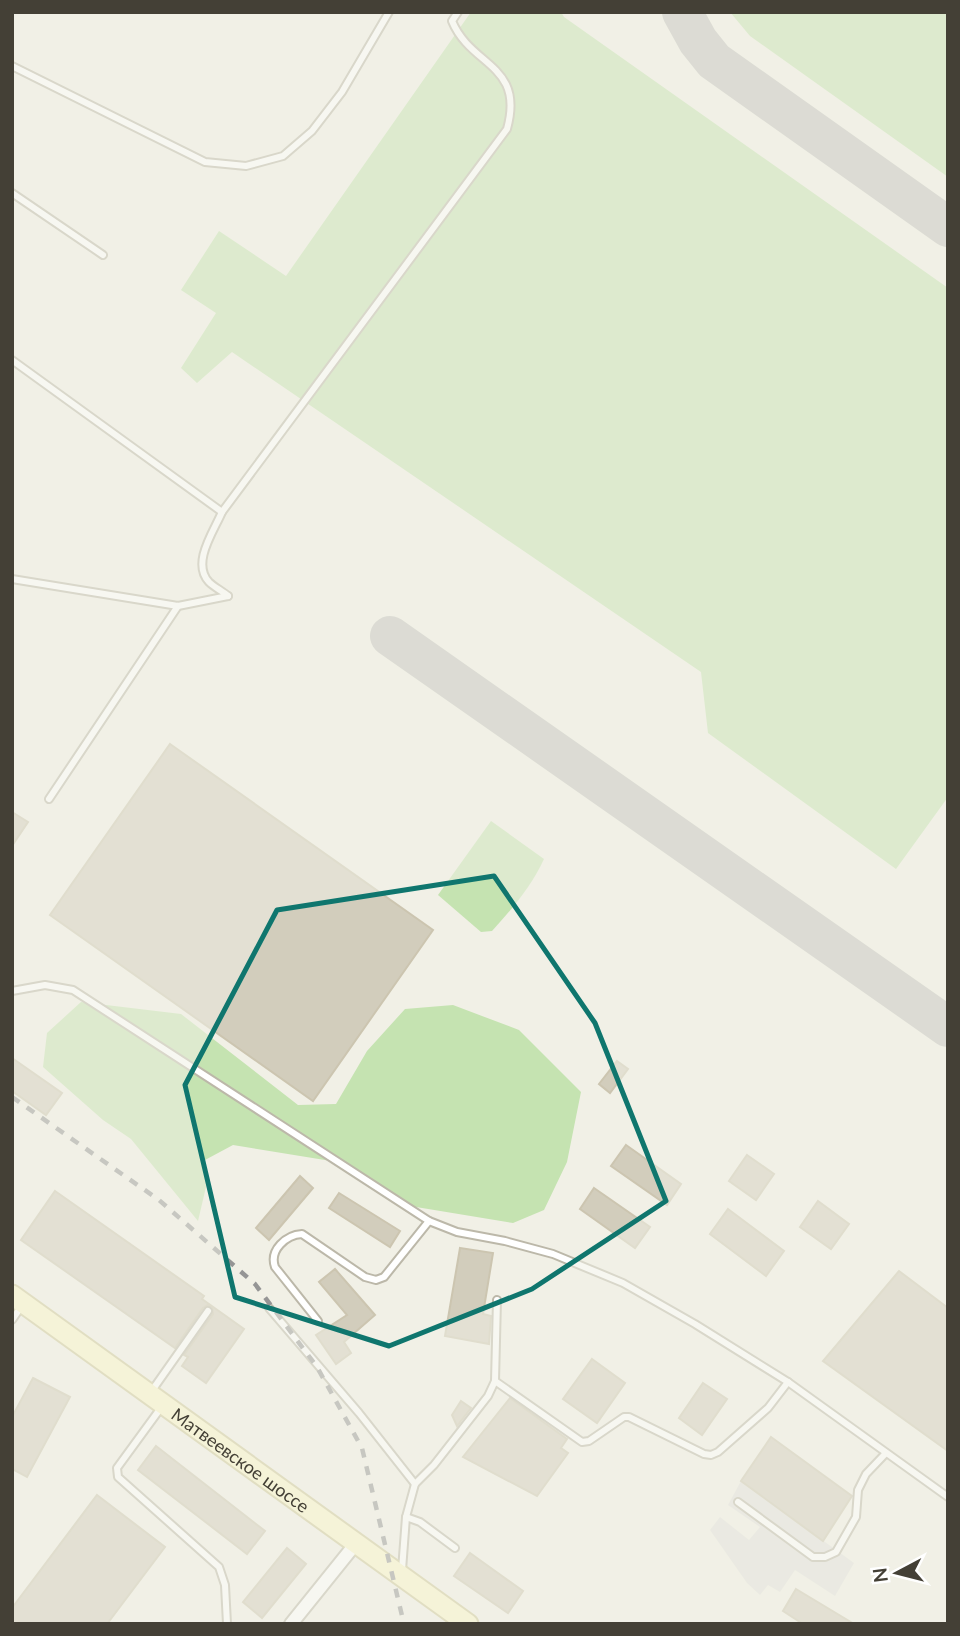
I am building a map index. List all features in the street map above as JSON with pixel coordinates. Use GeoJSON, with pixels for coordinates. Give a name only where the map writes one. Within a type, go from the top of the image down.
{"type":"FeatureCollection","features":[{"type":"Feature","properties":{"kind":"main road","name":"Матвеевское шоссе"},"geometry":{"type":"LineString","coordinates":[[18,1299],[468,1624]]}},
{"type":"Feature","properties":{"kind":"street"},"geometry":{"type":"LineString","coordinates":[[291,1624],[357,1542]]}},
{"type":"Feature","properties":{"kind":"lane"},"geometry":{"type":"LineString","coordinates":[[12,66],[205,162],[246,166],[282,156],[312,131],[342,92],[389,12]]}},
{"type":"Feature","properties":{"kind":"lane"},"geometry":{"type":"LineString","coordinates":[[12,579],[178,606],[228,596],[204,575],[202,559],[222,512],[507,129],[512,112],[508,85],[498,71],[457,34],[452,21],[458,12]]}},
{"type":"Feature","properties":{"kind":"lane"},"geometry":{"type":"LineString","coordinates":[[12,193],[103,255]]}},
{"type":"Feature","properties":{"kind":"lane"},"geometry":{"type":"LineString","coordinates":[[12,359],[222,512]]}},
{"type":"Feature","properties":{"kind":"lane"},"geometry":{"type":"LineString","coordinates":[[49,799],[178,606]]}},
{"type":"Feature","properties":{"kind":"lane"},"geometry":{"type":"LineString","coordinates":[[12,991],[45,985],[73,990],[429,1222],[457,1232],[553,1254],[622,1283],[695,1324],[788,1382],[948,1497]]}},
{"type":"Feature","properties":{"kind":"lane"},"geometry":{"type":"LineString","coordinates":[[318,1321],[275,1267],[272,1259],[275,1251],[293,1234],[309,1237],[365,1278],[376,1280],[384,1277],[429,1222]]}},
{"type":"Feature","properties":{"kind":"lane"},"geometry":{"type":"LineString","coordinates":[[12,1320],[18,1299]]}},
{"type":"Feature","properties":{"kind":"lane"},"geometry":{"type":"LineString","coordinates":[[401,1576],[406,1517],[415,1484],[434,1465],[480,1406],[495,1381],[497,1300]]}},
{"type":"Feature","properties":{"kind":"lane"},"geometry":{"type":"LineString","coordinates":[[269,1308],[359,1413],[415,1484]]}},
{"type":"Feature","properties":{"kind":"lane"},"geometry":{"type":"LineString","coordinates":[[208,1311],[117,1468],[118,1477],[219,1567],[225,1585],[227,1624]]}},
{"type":"Feature","properties":{"kind":"lane"},"geometry":{"type":"LineString","coordinates":[[495,1381],[582,1442],[589,1441],[624,1417],[629,1417],[704,1454],[712,1455],[768,1408],[788,1382]]}},
{"type":"Feature","properties":{"kind":"lane"},"geometry":{"type":"LineString","coordinates":[[738,1502],[813,1557],[825,1557],[836,1552],[856,1517],[858,1490],[866,1474],[886,1452]]}},
{"type":"Feature","properties":{"kind":"lane"},"geometry":{"type":"LineString","coordinates":[[406,1517],[420,1522],[455,1548]]}},
{"type":"Feature","properties":{"kind":"highlighted area"},"geometry":{"type":"Polygon","coordinates":[[[494,876],[595,1023],[666,1201],[532,1289],[389,1346],[235,1297],[185,1085],[277,910],[494,876]]]}},
{"type":"Feature","properties":{"kind":"green space"},"geometry":{"type":"Polygon","coordinates":[[[471,12],[561,12],[564,17],[948,288],[948,797],[896,869],[708,733],[701,672],[232,352],[197,383],[181,368],[216,313],[181,290],[219,231],[286,276],[471,12]]]}},
{"type":"Feature","properties":{"kind":"green space"},"geometry":{"type":"Polygon","coordinates":[[[730,12],[948,12],[948,177],[750,36],[730,12]]]}},
{"type":"Feature","properties":{"kind":"green space"},"geometry":{"type":"Polygon","coordinates":[[[491,821],[544,859],[507,914],[492,931],[481,932],[438,895],[491,821]]]}},
{"type":"Feature","properties":{"kind":"green space"},"geometry":{"type":"Polygon","coordinates":[[[81,1002],[181,1014],[298,1105],[336,1104],[367,1051],[405,1009],[453,1005],[519,1030],[581,1092],[567,1162],[544,1210],[513,1223],[410,1206],[331,1161],[233,1145],[205,1160],[206,1187],[198,1221],[131,1139],[103,1120],[43,1067],[47,1033],[81,1002]]]}},
{"type":"Feature","properties":{"kind":"shaded area"},"geometry":{"type":"Polygon","coordinates":[[[741,1481],[854,1563],[835,1596],[795,1570],[780,1592],[768,1585],[760,1595],[747,1583],[710,1530],[720,1517],[749,1540],[760,1527],[728,1505],[741,1481]]]}},
{"type":"Feature","properties":{"kind":"building"},"geometry":{"type":"Polygon","coordinates":[[[170,744],[433,930],[313,1101],[50,915],[170,744]]]}},
{"type":"Feature","properties":{"kind":"building"},"geometry":{"type":"Polygon","coordinates":[[[12,812],[28,822],[12,846],[12,812]]]}},
{"type":"Feature","properties":{"kind":"building"},"geometry":{"type":"Polygon","coordinates":[[[12,1058],[62,1093],[46,1115],[12,1091],[12,1058]]]}},
{"type":"Feature","properties":{"kind":"building"},"geometry":{"type":"Polygon","coordinates":[[[617,1061],[628,1069],[610,1093],[599,1084],[617,1061]]]}},
{"type":"Feature","properties":{"kind":"building"},"geometry":{"type":"Polygon","coordinates":[[[626,1145],[681,1184],[667,1205],[611,1166],[626,1145]]]}},
{"type":"Feature","properties":{"kind":"building"},"geometry":{"type":"Polygon","coordinates":[[[747,1155],[774,1174],[756,1200],[729,1181],[747,1155]]]}},
{"type":"Feature","properties":{"kind":"building"},"geometry":{"type":"Polygon","coordinates":[[[300,1176],[313,1188],[269,1240],[256,1228],[300,1176]]]}},
{"type":"Feature","properties":{"kind":"building"},"geometry":{"type":"Polygon","coordinates":[[[594,1188],[650,1227],[635,1248],[580,1209],[594,1188]]]}},
{"type":"Feature","properties":{"kind":"building"},"geometry":{"type":"Polygon","coordinates":[[[55,1191],[204,1296],[202,1299],[244,1329],[206,1383],[182,1366],[188,1357],[184,1355],[213,1314],[212,1307],[208,1305],[203,1308],[175,1348],[21,1240],[55,1191]]]}},
{"type":"Feature","properties":{"kind":"building"},"geometry":{"type":"Polygon","coordinates":[[[339,1193],[400,1231],[390,1247],[329,1208],[339,1193]]]}},
{"type":"Feature","properties":{"kind":"building"},"geometry":{"type":"Polygon","coordinates":[[[818,1201],[849,1224],[831,1249],[800,1227],[818,1201]]]}},
{"type":"Feature","properties":{"kind":"building"},"geometry":{"type":"Polygon","coordinates":[[[728,1209],[784,1251],[766,1276],[710,1234],[728,1209]]]}},
{"type":"Feature","properties":{"kind":"building"},"geometry":{"type":"Polygon","coordinates":[[[460,1248],[493,1253],[483,1314],[491,1316],[489,1344],[445,1336],[460,1248]]]}},
{"type":"Feature","properties":{"kind":"building"},"geometry":{"type":"Polygon","coordinates":[[[335,1269],[375,1315],[344,1342],[351,1353],[336,1364],[316,1335],[347,1315],[319,1282],[335,1269]]]}},
{"type":"Feature","properties":{"kind":"building"},"geometry":{"type":"Polygon","coordinates":[[[899,1271],[948,1308],[948,1451],[823,1361],[899,1271]]]}},
{"type":"Feature","properties":{"kind":"building"},"geometry":{"type":"Polygon","coordinates":[[[592,1359],[625,1383],[597,1423],[563,1399],[592,1359]]]}},
{"type":"Feature","properties":{"kind":"building"},"geometry":{"type":"Polygon","coordinates":[[[33,1378],[70,1397],[27,1477],[12,1469],[12,1417],[33,1378]]]}},
{"type":"Feature","properties":{"kind":"building"},"geometry":{"type":"Polygon","coordinates":[[[703,1383],[727,1399],[702,1435],[679,1418],[703,1383]]]}},
{"type":"Feature","properties":{"kind":"building"},"geometry":{"type":"Polygon","coordinates":[[[510,1398],[567,1439],[561,1448],[568,1453],[537,1496],[463,1457],[510,1398]]]}},
{"type":"Feature","properties":{"kind":"building"},"geometry":{"type":"Polygon","coordinates":[[[461,1401],[471,1408],[457,1426],[452,1415],[461,1401]]]}},
{"type":"Feature","properties":{"kind":"building"},"geometry":{"type":"Polygon","coordinates":[[[771,1437],[852,1496],[823,1541],[741,1481],[771,1437]]]}},
{"type":"Feature","properties":{"kind":"building"},"geometry":{"type":"Polygon","coordinates":[[[156,1446],[265,1531],[247,1554],[138,1470],[156,1446]]]}},
{"type":"Feature","properties":{"kind":"building"},"geometry":{"type":"Polygon","coordinates":[[[97,1495],[165,1547],[107,1624],[12,1624],[12,1608],[97,1495]]]}},
{"type":"Feature","properties":{"kind":"building"},"geometry":{"type":"Polygon","coordinates":[[[287,1548],[306,1564],[262,1618],[243,1602],[287,1548]]]}},
{"type":"Feature","properties":{"kind":"building"},"geometry":{"type":"Polygon","coordinates":[[[470,1553],[523,1591],[508,1613],[454,1576],[470,1553]]]}},
{"type":"Feature","properties":{"kind":"building"},"geometry":{"type":"Polygon","coordinates":[[[796,1589],[854,1624],[803,1624],[783,1611],[796,1589]]]}},
{"type":"Feature","properties":{"kind":"taxiway"},"geometry":{"type":"LineString","coordinates":[[682,12],[698,41],[714,61],[948,227]]}},
{"type":"Feature","properties":{"kind":"taxiway"},"geometry":{"type":"LineString","coordinates":[[390,636],[948,1027]]}},
{"type":"Feature","properties":{"kind":"railway"},"geometry":{"type":"LineString","coordinates":[[12,1097],[159,1200],[255,1284],[317,1367],[362,1448],[404,1624]]}}]}
